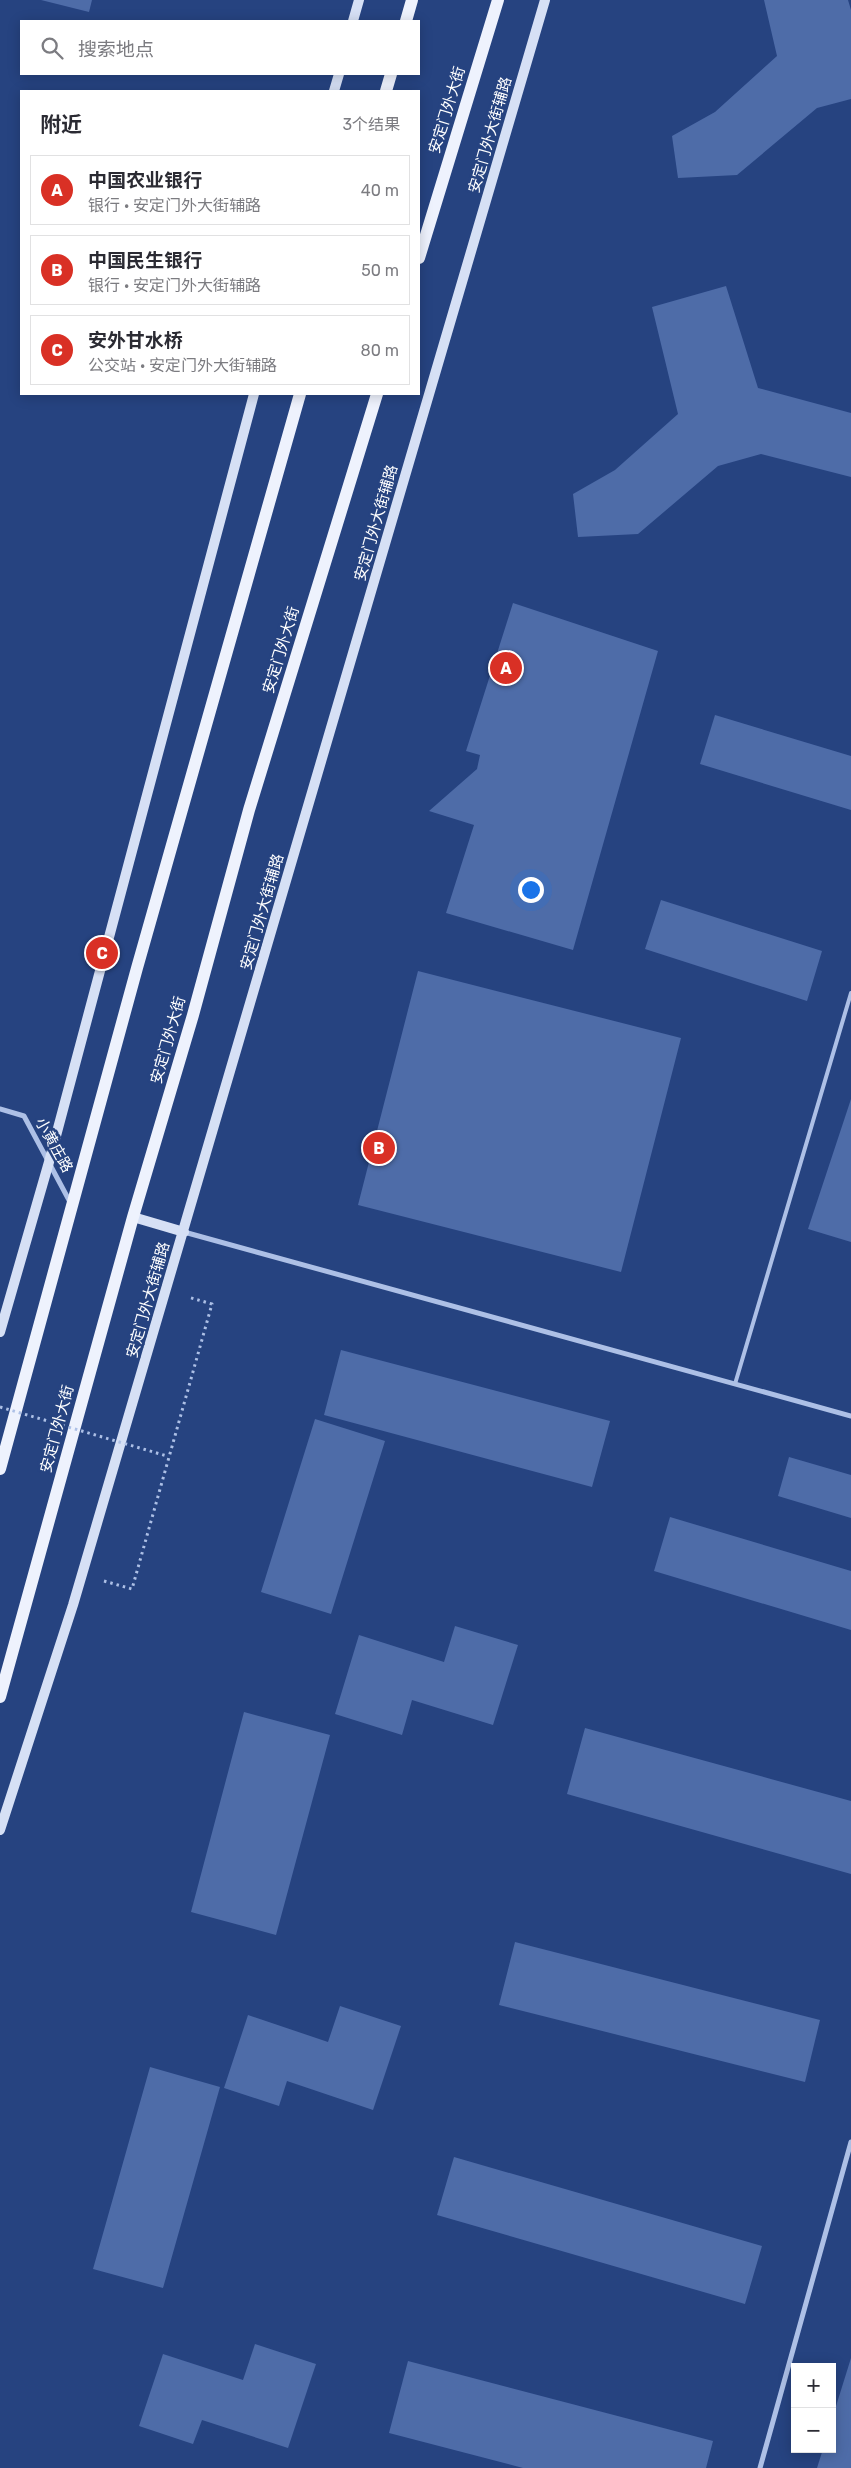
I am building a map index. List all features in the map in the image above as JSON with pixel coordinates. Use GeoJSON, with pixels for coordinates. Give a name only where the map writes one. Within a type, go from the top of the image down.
{"type":"FeatureCollection","features":[{"type":"Feature","properties":{"kind":"main road"},"geometry":{"type":"LineString","coordinates":[[406,20],[412,0]]}},
{"type":"Feature","properties":{"kind":"main road","name":"安定门外大街"},"geometry":{"type":"LineString","coordinates":[[420,255],[498,0]]}},
{"type":"Feature","properties":{"kind":"main road"},"geometry":{"type":"LineString","coordinates":[[386,90],[391,75]]}},
{"type":"Feature","properties":{"kind":"main road"},"geometry":{"type":"LineString","coordinates":[[0,1469],[137,968],[300,395]]}},
{"type":"Feature","properties":{"kind":"main road","name":"安定门外大街"},"geometry":{"type":"LineString","coordinates":[[0,1697],[133,1217],[193,1015],[249,810],[377,395]]}},
{"type":"Feature","properties":{"kind":"street"},"geometry":{"type":"LineString","coordinates":[[353,20],[359,0]]}},
{"type":"Feature","properties":{"kind":"street","name":"安定门外大街辅路"},"geometry":{"type":"LineString","coordinates":[[0,1830],[73,1605],[545,0]]}},
{"type":"Feature","properties":{"kind":"street"},"geometry":{"type":"LineString","coordinates":[[334,90],[339,75]]}},
{"type":"Feature","properties":{"kind":"street"},"geometry":{"type":"LineString","coordinates":[[0,1332],[48,1162],[254,395]]}},
{"type":"Feature","properties":{"kind":"street","name":"小黄庄路"},"geometry":{"type":"LineString","coordinates":[[0,1109],[24,1116],[73,1207]]}},
{"type":"Feature","properties":{"kind":"street"},"geometry":{"type":"LineString","coordinates":[[133,1217],[851,1416]]}},
{"type":"Feature","properties":{"kind":"street"},"geometry":{"type":"LineString","coordinates":[[760,2468],[851,2142]]}},
{"type":"Feature","properties":{"kind":"lane"},"geometry":{"type":"LineString","coordinates":[[734,1384],[851,993]]}},
{"type":"Feature","properties":{"kind":"path"},"geometry":{"type":"LineString","coordinates":[[132,1589],[167,1456],[212,1304]]}},
{"type":"Feature","properties":{"kind":"path"},"geometry":{"type":"LineString","coordinates":[[0,1407],[167,1456]]}},
{"type":"Feature","properties":{"kind":"building"},"geometry":{"type":"Polygon","coordinates":[[[41,0],[92,0],[89,12],[41,0]]]}},
{"type":"Feature","properties":{"kind":"building"},"geometry":{"type":"Polygon","coordinates":[[[764,0],[848,0],[851,10],[851,99],[817,108],[737,175],[678,178],[672,136],[715,112],[777,56],[764,0]]]}},
{"type":"Feature","properties":{"kind":"building"},"geometry":{"type":"Polygon","coordinates":[[[726,286],[758,388],[851,413],[851,477],[761,454],[718,466],[638,534],[578,537],[573,494],[615,470],[678,414],[652,307],[726,286]]]}},
{"type":"Feature","properties":{"kind":"building"},"geometry":{"type":"Polygon","coordinates":[[[513,603],[658,651],[573,950],[446,913],[474,825],[429,811],[477,769],[480,755],[466,751],[513,603]]]}},
{"type":"Feature","properties":{"kind":"building"},"geometry":{"type":"Polygon","coordinates":[[[715,715],[851,756],[851,810],[700,764],[715,715]]]}},
{"type":"Feature","properties":{"kind":"building"},"geometry":{"type":"Polygon","coordinates":[[[661,900],[822,951],[807,1001],[645,949],[661,900]]]}},
{"type":"Feature","properties":{"kind":"building"},"geometry":{"type":"Polygon","coordinates":[[[418,971],[681,1038],[621,1272],[358,1205],[418,971]]]}},
{"type":"Feature","properties":{"kind":"building"},"geometry":{"type":"Polygon","coordinates":[[[851,1099],[851,1242],[808,1229],[851,1099]]]}},
{"type":"Feature","properties":{"kind":"building"},"geometry":{"type":"Polygon","coordinates":[[[341,1350],[610,1421],[592,1487],[324,1415],[341,1350]]]}},
{"type":"Feature","properties":{"kind":"building"},"geometry":{"type":"Polygon","coordinates":[[[315,1419],[385,1441],[331,1614],[261,1592],[315,1419]]]}},
{"type":"Feature","properties":{"kind":"building"},"geometry":{"type":"Polygon","coordinates":[[[789,1457],[851,1475],[851,1518],[778,1496],[789,1457]]]}},
{"type":"Feature","properties":{"kind":"building"},"geometry":{"type":"Polygon","coordinates":[[[670,1517],[851,1571],[851,1630],[654,1571],[670,1517]]]}},
{"type":"Feature","properties":{"kind":"building"},"geometry":{"type":"Polygon","coordinates":[[[455,1626],[518,1645],[493,1725],[412,1700],[402,1735],[335,1714],[359,1635],[444,1662],[455,1626]]]}},
{"type":"Feature","properties":{"kind":"building"},"geometry":{"type":"Polygon","coordinates":[[[244,1712],[330,1735],[276,1935],[191,1912],[244,1712]]]}},
{"type":"Feature","properties":{"kind":"building"},"geometry":{"type":"Polygon","coordinates":[[[585,1728],[851,1801],[851,1874],[567,1794],[585,1728]]]}},
{"type":"Feature","properties":{"kind":"building"},"geometry":{"type":"Polygon","coordinates":[[[515,1942],[820,2020],[805,2082],[499,2005],[515,1942]]]}},
{"type":"Feature","properties":{"kind":"building"},"geometry":{"type":"Polygon","coordinates":[[[340,2006],[401,2026],[373,2110],[287,2081],[279,2106],[224,2088],[248,2015],[328,2042],[340,2006]]]}},
{"type":"Feature","properties":{"kind":"building"},"geometry":{"type":"Polygon","coordinates":[[[150,2067],[220,2087],[163,2288],[93,2269],[150,2067]]]}},
{"type":"Feature","properties":{"kind":"building"},"geometry":{"type":"Polygon","coordinates":[[[454,2157],[762,2246],[745,2304],[437,2215],[454,2157]]]}},
{"type":"Feature","properties":{"kind":"building"},"geometry":{"type":"Polygon","coordinates":[[[255,2344],[316,2364],[288,2448],[202,2420],[193,2444],[139,2426],[163,2354],[243,2380],[255,2344]]]}},
{"type":"Feature","properties":{"kind":"building"},"geometry":{"type":"Polygon","coordinates":[[[851,2358],[851,2468],[817,2468],[822,2453],[836,2453],[836,2406],[851,2358]]]}},
{"type":"Feature","properties":{"kind":"building"},"geometry":{"type":"Polygon","coordinates":[[[408,2361],[713,2441],[706,2468],[523,2468],[389,2433],[408,2361]]]}},
{"type":"Feature","properties":{"kind":"place","name":"中国农业银行"},"geometry":{"type":"Point","coordinates":[506,668]}},
{"type":"Feature","properties":{"kind":"place","name":"安外甘水桥"},"geometry":{"type":"Point","coordinates":[102,953]}},
{"type":"Feature","properties":{"kind":"place","name":"中国民生银行"},"geometry":{"type":"Point","coordinates":[379,1148]}}]}
